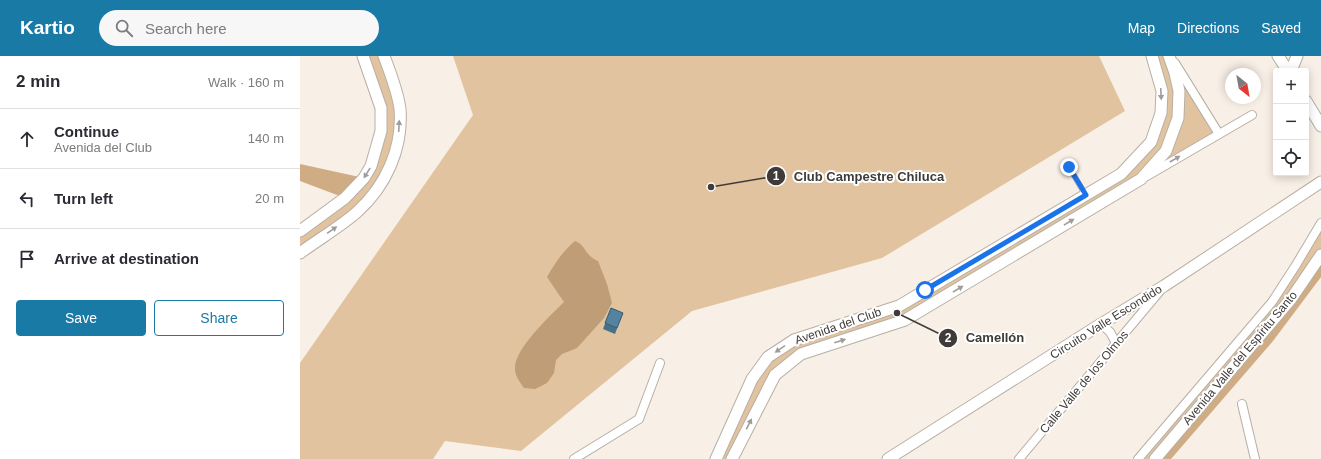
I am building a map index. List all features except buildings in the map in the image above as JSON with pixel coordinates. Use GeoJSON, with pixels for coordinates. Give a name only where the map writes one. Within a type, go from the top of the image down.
{"type":"FeatureCollection","features":[{"type":"Feature","properties":{"kind":"street"},"geometry":{"type":"LineString","coordinates":[[300,231],[345,198],[364,178],[371,166],[381,131],[380,108],[362,56]]}},
{"type":"Feature","properties":{"kind":"street"},"geometry":{"type":"LineString","coordinates":[[300,253],[356,213],[379,187],[390,168],[398,146],[400,108],[384,56]]}},
{"type":"Feature","properties":{"kind":"street","name":"Avenida del Club"},"geometry":{"type":"LineString","coordinates":[[716,459],[752,379],[768,357],[794,340],[898,306],[1121,174],[1151,142],[1161,113],[1162,91],[1152,56]]}},
{"type":"Feature","properties":{"kind":"street","name":"Avenida del Club"},"geometry":{"type":"LineString","coordinates":[[1170,56],[1219,134]]}},
{"type":"Feature","properties":{"kind":"street","name":"Avenida del Club"},"geometry":{"type":"LineString","coordinates":[[1141,179],[1166,151],[1178,118],[1179,91],[1170,56]]}},
{"type":"Feature","properties":{"kind":"street"},"geometry":{"type":"LineString","coordinates":[[1278,56],[1286,68]]}},
{"type":"Feature","properties":{"kind":"street"},"geometry":{"type":"LineString","coordinates":[[1292,68],[1298,56]]}},
{"type":"Feature","properties":{"kind":"street"},"geometry":{"type":"LineString","coordinates":[[1308,104],[1321,126]]}},
{"type":"Feature","properties":{"kind":"street","name":"Avenida del Club"},"geometry":{"type":"LineString","coordinates":[[732,459],[775,375],[800,354],[905,320],[1129,186],[1252,115]]}},
{"type":"Feature","properties":{"kind":"street"},"geometry":{"type":"LineString","coordinates":[[1121,174],[1129,186]]}},
{"type":"Feature","properties":{"kind":"street","name":"Circuito Valle Escondido"},"geometry":{"type":"LineString","coordinates":[[888,459],[1101,324],[1164,286],[1321,182]]}},
{"type":"Feature","properties":{"kind":"street"},"geometry":{"type":"LineString","coordinates":[[1138,459],[1272,302],[1321,224]]}},
{"type":"Feature","properties":{"kind":"street","name":"Avenida Valle del Espíritu Santo"},"geometry":{"type":"LineString","coordinates":[[1156,459],[1291,298],[1321,255]]}},
{"type":"Feature","properties":{"kind":"street","name":"Calle Valle de los Olmos"},"geometry":{"type":"LineString","coordinates":[[1019,459],[1164,286]]}},
{"type":"Feature","properties":{"kind":"street"},"geometry":{"type":"LineString","coordinates":[[1101,324],[1110,332],[1116,343]]}},
{"type":"Feature","properties":{"kind":"street"},"geometry":{"type":"LineString","coordinates":[[574,459],[638,419],[660,363]]}},
{"type":"Feature","properties":{"kind":"street"},"geometry":{"type":"LineString","coordinates":[[1242,404],[1255,459]]}},
{"type":"Feature","properties":{"kind":"lane"},"geometry":{"type":"LineString","coordinates":[[1069,167],[1086,195]]}},
{"type":"Feature","properties":{"kind":"shaded area"},"geometry":{"type":"Polygon","coordinates":[[[363,56],[384,56],[400,127],[379,187],[300,253],[300,231],[364,178],[381,131],[363,56]]]}},
{"type":"Feature","properties":{"kind":"shaded area"},"geometry":{"type":"Polygon","coordinates":[[[453,56],[1099,56],[1125,111],[882,258],[692,311],[521,451],[445,441],[433,459],[300,459],[300,363],[473,115],[453,56]]]}},
{"type":"Feature","properties":{"kind":"shaded area"},"geometry":{"type":"Polygon","coordinates":[[[1152,56],[1170,56],[1219,134],[905,320],[800,354],[775,375],[732,459],[716,459],[752,379],[794,340],[899,306],[1121,174],[1151,142],[1161,113],[1152,56]]]}},
{"type":"Feature","properties":{"kind":"shaded area"},"geometry":{"type":"Polygon","coordinates":[[[300,164],[364,178],[345,198],[300,181],[300,164]]]}},
{"type":"Feature","properties":{"kind":"shaded area"},"geometry":{"type":"Polygon","coordinates":[[[1321,223],[1321,255],[1155,459],[1138,459],[1272,302],[1321,223]]]}},
{"type":"Feature","properties":{"kind":"shaded area"},"geometry":{"type":"Polygon","coordinates":[[[575,241],[581,245],[593,259],[598,261],[607,284],[612,303],[604,318],[577,348],[562,354],[556,360],[554,373],[547,383],[535,389],[524,388],[516,374],[516,361],[520,352],[534,333],[564,302],[547,277],[567,249],[575,241]]]}},
{"type":"Feature","properties":{"kind":"shaded area"},"geometry":{"type":"Polygon","coordinates":[[[1321,255],[1321,277],[1273,341],[1171,459],[1156,459],[1321,255]]]}},
{"type":"Feature","properties":{"kind":"place","name":"Club Campestre Chiluca"},"geometry":{"type":"Point","coordinates":[711,187]}},
{"type":"Feature","properties":{"kind":"place","name":"Camellón"},"geometry":{"type":"Point","coordinates":[897,313]}},
{"type":"Feature","properties":{"kind":"route"},"geometry":{"type":"LineString","coordinates":[[925,290],[1086,195],[1069,167]]}}]}
